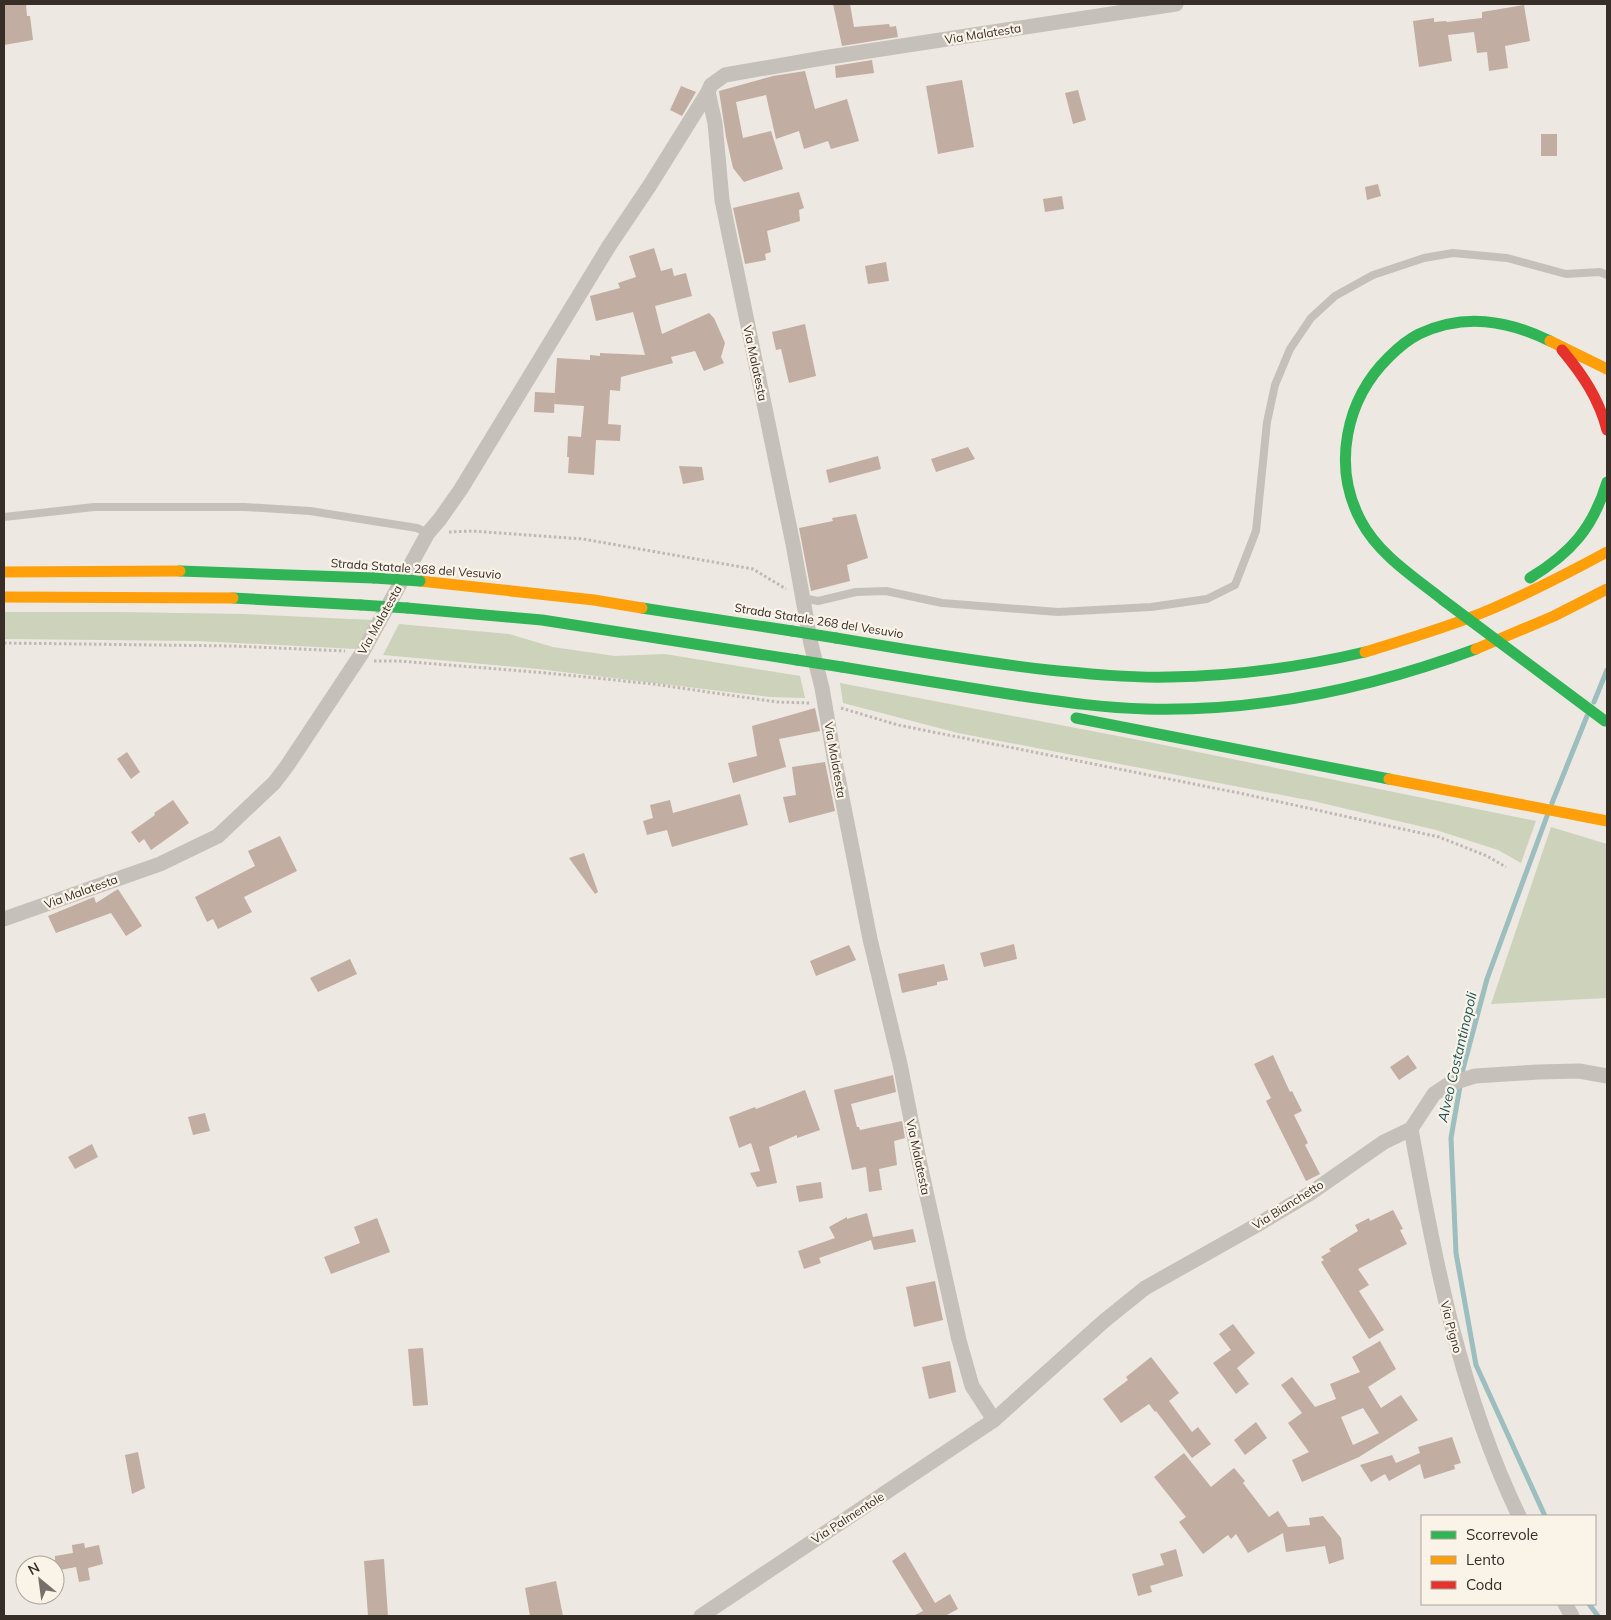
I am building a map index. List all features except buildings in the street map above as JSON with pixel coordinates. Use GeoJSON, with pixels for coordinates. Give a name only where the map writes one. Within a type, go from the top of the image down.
{"type":"FeatureCollection","features":[{"type":"Feature","properties":{"kind":"highway"},"geometry":{"type":"LineString","coordinates":[[1606,722],[1443,600],[1391,558],[1371,536],[1356,509],[1346,478],[1345,447],[1350,416],[1362,389],[1382,362],[1408,341],[1438,327],[1470,321],[1505,323],[1536,333],[1607,369]]}},
{"type":"Feature","properties":{"kind":"highway"},"geometry":{"type":"LineString","coordinates":[[1556,344],[1590,385],[1603,413],[1607,430]]}},
{"type":"Feature","properties":{"kind":"highway"},"geometry":{"type":"LineString","coordinates":[[1518,584],[1547,568],[1569,551],[1588,528],[1602,502],[1607,482]]}},
{"type":"Feature","properties":{"kind":"highway","name":"Strada Statale 268 del Vesuvio"},"geometry":{"type":"LineString","coordinates":[[4,572],[168,570],[420,581],[594,600],[998,664],[1103,675],[1160,677],[1278,670],[1395,645],[1506,605],[1562,578],[1607,552]]}},
{"type":"Feature","properties":{"kind":"highway"},"geometry":{"type":"LineString","coordinates":[[4,597],[247,598],[407,608],[584,626],[964,688],[1099,706],[1160,709],[1218,707],[1285,700],[1349,689],[1450,660],[1518,634],[1607,589]]}},
{"type":"Feature","properties":{"kind":"highway"},"geometry":{"type":"LineString","coordinates":[[1439,616],[1467,606]]}},
{"type":"Feature","properties":{"kind":"highway"},"geometry":{"type":"LineString","coordinates":[[1278,670],[1355,642]]}},
{"type":"Feature","properties":{"kind":"highway"},"geometry":{"type":"LineString","coordinates":[[964,688],[1056,713],[1607,822]]}},
{"type":"Feature","properties":{"kind":"street","name":"Via Malatesta"},"geometry":{"type":"LineString","coordinates":[[4,919],[160,864],[218,836],[274,783],[362,653],[428,533],[461,489],[609,246],[650,185],[711,85],[725,75],[823,58],[1176,4]]}},
{"type":"Feature","properties":{"kind":"street","name":"Via Malatesta"},"geometry":{"type":"LineString","coordinates":[[708,92],[716,123],[722,200],[791,535],[811,644],[825,704],[870,940],[900,1064],[959,1340],[972,1386],[994,1420]]}},
{"type":"Feature","properties":{"kind":"street"},"geometry":{"type":"LineString","coordinates":[[1411,1129],[1434,1094],[1449,1084],[1475,1076],[1579,1071],[1607,1076]]}},
{"type":"Feature","properties":{"kind":"street","name":"Via Bianchetto"},"geometry":{"type":"LineString","coordinates":[[994,1420],[1104,1321],[1145,1288],[1258,1225],[1309,1194],[1384,1142],[1411,1129]]}},
{"type":"Feature","properties":{"kind":"street","name":"Via Pigno"},"geometry":{"type":"LineString","coordinates":[[1411,1129],[1444,1302],[1456,1346],[1494,1459],[1519,1515]]}},
{"type":"Feature","properties":{"kind":"street","name":"Via Palmentole"},"geometry":{"type":"LineString","coordinates":[[701,1616],[994,1420]]}},
{"type":"Feature","properties":{"kind":"street"},"geometry":{"type":"LineString","coordinates":[[1566,1605],[1572,1616]]}},
{"type":"Feature","properties":{"kind":"lane"},"geometry":{"type":"LineString","coordinates":[[802,598],[818,601],[856,592],[886,591],[942,603],[1058,612],[1151,607],[1207,599],[1235,585],[1256,531],[1267,422],[1275,385],[1290,349],[1312,318],[1335,296],[1373,275],[1424,258],[1453,253],[1507,258],[1566,274],[1600,272],[1607,275]]}},
{"type":"Feature","properties":{"kind":"lane"},"geometry":{"type":"LineString","coordinates":[[4,517],[94,507],[244,508],[310,511],[417,528],[428,533]]}},
{"type":"Feature","properties":{"kind":"path"},"geometry":{"type":"LineString","coordinates":[[428,533],[472,532],[583,539],[753,569],[802,598]]}},
{"type":"Feature","properties":{"kind":"path"},"geometry":{"type":"LineString","coordinates":[[4,642],[338,650],[362,653],[370,660],[376,662],[399,660],[529,671],[653,684],[778,702],[825,704],[898,725],[1244,794],[1439,837],[1487,856],[1506,867]]}},
{"type":"Feature","properties":{"kind":"green space"},"geometry":{"type":"Polygon","coordinates":[[[4,612],[243,614],[373,620],[356,649],[197,641],[4,639],[4,612]]]}},
{"type":"Feature","properties":{"kind":"green space"},"geometry":{"type":"Polygon","coordinates":[[[399,624],[509,634],[553,647],[615,656],[665,654],[800,676],[805,698],[770,697],[538,669],[383,655],[399,624]]]}},
{"type":"Feature","properties":{"kind":"green space"},"geometry":{"type":"Polygon","coordinates":[[[840,683],[1144,741],[1536,821],[1521,863],[1498,850],[1436,830],[1313,801],[958,733],[843,703],[840,683]]]}},
{"type":"Feature","properties":{"kind":"green space"},"geometry":{"type":"Polygon","coordinates":[[[1551,827],[1607,844],[1607,998],[1491,1004],[1551,827]]]}},
{"type":"Feature","properties":{"kind":"waterway","name":"Alveo Costantinopoli"},"geometry":{"type":"LineString","coordinates":[[1594,702],[1607,670]]}},
{"type":"Feature","properties":{"kind":"waterway","name":"Alveo Costantinopoli"},"geometry":{"type":"LineString","coordinates":[[1552,803],[1587,716]]}},
{"type":"Feature","properties":{"kind":"waterway","name":"Alveo Costantinopoli"},"geometry":{"type":"LineString","coordinates":[[1545,1515],[1476,1365],[1456,1253],[1451,1138],[1463,1069],[1487,979],[1547,816]]}},
{"type":"Feature","properties":{"kind":"waterway","name":"Alveo Costantinopoli"},"geometry":{"type":"LineString","coordinates":[[1590,1605],[1598,1616]]}},
{"type":"Feature","properties":{"kind":"traffic: fast"},"geometry":{"type":"LineString","coordinates":[[1443,600],[1387,555],[1361,521],[1352,500],[1347,479],[1348,435],[1353,414],[1362,393],[1374,374],[1389,357],[1411,339],[1436,327],[1469,321],[1502,324],[1518,328],[1550,341]]}},
{"type":"Feature","properties":{"kind":"traffic: fast"},"geometry":{"type":"LineString","coordinates":[[1530,578],[1545,569],[1579,538],[1595,513],[1607,482]]}},
{"type":"Feature","properties":{"kind":"traffic: fast"},"geometry":{"type":"LineString","coordinates":[[180,571],[374,578]]}},
{"type":"Feature","properties":{"kind":"traffic: fast"},"geometry":{"type":"LineString","coordinates":[[374,578],[420,581]]}},
{"type":"Feature","properties":{"kind":"traffic: fast"},"geometry":{"type":"LineString","coordinates":[[233,598],[361,605]]}},
{"type":"Feature","properties":{"kind":"traffic: fast"},"geometry":{"type":"LineString","coordinates":[[1443,600],[1605,721]]}},
{"type":"Feature","properties":{"kind":"traffic: fast"},"geometry":{"type":"LineString","coordinates":[[361,605],[407,608]]}},
{"type":"Feature","properties":{"kind":"traffic: fast"},"geometry":{"type":"LineString","coordinates":[[407,608],[542,620],[797,660]]}},
{"type":"Feature","properties":{"kind":"traffic: fast"},"geometry":{"type":"LineString","coordinates":[[642,608],[792,631]]}},
{"type":"Feature","properties":{"kind":"traffic: fast"},"geometry":{"type":"LineString","coordinates":[[792,631],[836,638]]}},
{"type":"Feature","properties":{"kind":"traffic: fast"},"geometry":{"type":"LineString","coordinates":[[836,638],[1022,667],[1140,677],[1244,673],[1317,662],[1365,652]]}},
{"type":"Feature","properties":{"kind":"traffic: fast"},"geometry":{"type":"LineString","coordinates":[[842,667],[999,693],[1084,704],[1146,709],[1188,709],[1272,702],[1314,695],[1396,675],[1476,649]]}},
{"type":"Feature","properties":{"kind":"traffic: fast"},"geometry":{"type":"LineString","coordinates":[[797,660],[842,667]]}},
{"type":"Feature","properties":{"kind":"traffic: fast"},"geometry":{"type":"LineString","coordinates":[[1076,718],[1389,779]]}},
{"type":"Feature","properties":{"kind":"traffic: slow"},"geometry":{"type":"LineString","coordinates":[[1550,341],[1607,369]]}},
{"type":"Feature","properties":{"kind":"traffic: slow"},"geometry":{"type":"LineString","coordinates":[[1365,652],[1489,610],[1519,597],[1607,552]]}},
{"type":"Feature","properties":{"kind":"traffic: slow"},"geometry":{"type":"LineString","coordinates":[[4,572],[180,571]]}},
{"type":"Feature","properties":{"kind":"traffic: slow"},"geometry":{"type":"LineString","coordinates":[[420,581],[594,600],[642,608]]}},
{"type":"Feature","properties":{"kind":"traffic: slow"},"geometry":{"type":"LineString","coordinates":[[1476,649],[1554,616],[1607,589]]}},
{"type":"Feature","properties":{"kind":"traffic: slow"},"geometry":{"type":"LineString","coordinates":[[4,597],[233,598]]}},
{"type":"Feature","properties":{"kind":"traffic: slow"},"geometry":{"type":"LineString","coordinates":[[1389,779],[1607,821]]}},
{"type":"Feature","properties":{"kind":"traffic: jam"},"geometry":{"type":"LineString","coordinates":[[1562,350],[1589,388],[1600,408],[1607,430]]}}]}
